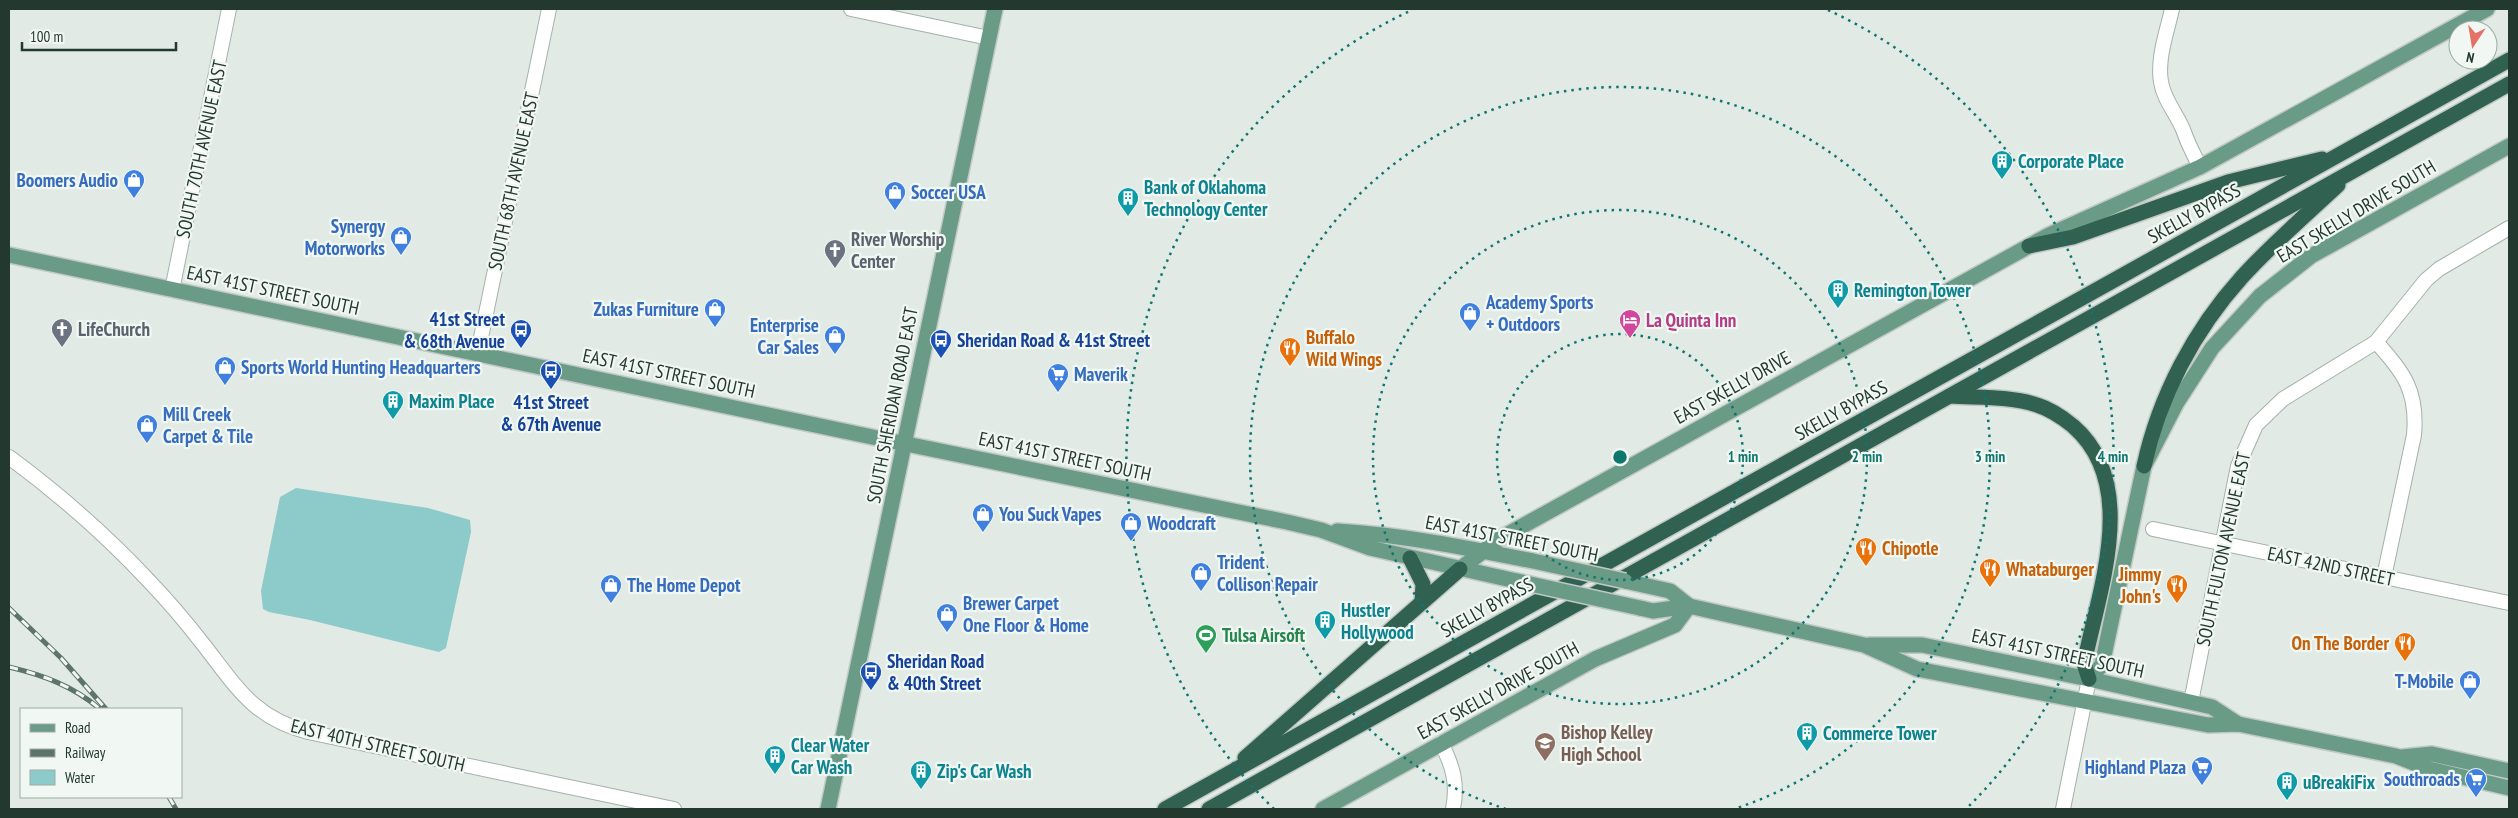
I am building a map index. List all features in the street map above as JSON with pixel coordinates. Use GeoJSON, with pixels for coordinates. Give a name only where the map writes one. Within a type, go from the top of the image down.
{"type":"FeatureCollection","features":[{"type":"Feature","properties":{"kind":"highway","name":"SKELLY BYPASS"},"geometry":{"type":"LineString","coordinates":[[1165,809],[2509,60]]}},
{"type":"Feature","properties":{"kind":"highway"},"geometry":{"type":"LineString","coordinates":[[1209,809],[2509,84]]}},
{"type":"Feature","properties":{"kind":"highway"},"geometry":{"type":"LineString","coordinates":[[2029,246],[2073,236],[2228,182],[2340,155]]}},
{"type":"Feature","properties":{"kind":"highway"},"geometry":{"type":"LineString","coordinates":[[2144,466],[2149,443],[2167,394],[2200,333],[2217,308],[2242,277],[2355,169]]}},
{"type":"Feature","properties":{"kind":"highway"},"geometry":{"type":"LineString","coordinates":[[1950,396],[2005,399],[2037,405],[2051,411],[2079,432],[2098,459],[2109,492],[2111,527],[2084,664],[2089,679]]}},
{"type":"Feature","properties":{"kind":"highway"},"geometry":{"type":"LineString","coordinates":[[1410,558],[1423,584],[1422,602]]}},
{"type":"Feature","properties":{"kind":"highway"},"geometry":{"type":"LineString","coordinates":[[1225,776],[1460,569]]}},
{"type":"Feature","properties":{"kind":"main road","name":"SOUTH SHERIDAN ROAD EAST"},"geometry":{"type":"LineString","coordinates":[[828,809],[995,9]]}},
{"type":"Feature","properties":{"kind":"main road"},"geometry":{"type":"LineString","coordinates":[[2029,246],[2073,223],[2200,167],[2487,9]]}},
{"type":"Feature","properties":{"kind":"main road","name":"EAST SKELLY DRIVE SOUTH"},"geometry":{"type":"LineString","coordinates":[[2089,679],[2102,665],[2144,466],[2176,404],[2212,348],[2244,311],[2276,281],[2312,256],[2509,146]]}},
{"type":"Feature","properties":{"kind":"main road","name":"EAST SKELLY DRIVE"},"geometry":{"type":"LineString","coordinates":[[1460,569],[1499,539],[2029,246]]}},
{"type":"Feature","properties":{"kind":"main road","name":"EAST 41ST STREET SOUTH"},"geometry":{"type":"LineString","coordinates":[[9,255],[1321,530],[1370,548],[1410,558],[1653,611],[1689,606],[1864,645],[1917,669],[2085,703],[2208,725],[2238,724],[2398,757],[2429,769],[2509,788]]}},
{"type":"Feature","properties":{"kind":"main road","name":"EAST 41ST STREET SOUTH"},"geometry":{"type":"LineString","coordinates":[[1321,530],[1374,533],[1485,551],[1670,590],[1689,606]]}},
{"type":"Feature","properties":{"kind":"main road","name":"EAST SKELLY DRIVE SOUTH"},"geometry":{"type":"LineString","coordinates":[[1323,809],[1595,659],[1675,625],[1689,606]]}},
{"type":"Feature","properties":{"kind":"main road","name":"EAST 41ST STREET SOUTH"},"geometry":{"type":"LineString","coordinates":[[1864,645],[1922,645],[2089,679],[2212,707],[2238,724]]}},
{"type":"Feature","properties":{"kind":"main road","name":"EAST 41ST STREET SOUTH"},"geometry":{"type":"LineString","coordinates":[[2398,757],[2432,754],[2509,771]]}},
{"type":"Feature","properties":{"kind":"street","name":"SOUTH 70TH AVENUE EAST"},"geometry":{"type":"LineString","coordinates":[[172,290],[229,9]]}},
{"type":"Feature","properties":{"kind":"street","name":"SOUTH 68TH AVENUE EAST"},"geometry":{"type":"LineString","coordinates":[[478,352],[549,9]]}},
{"type":"Feature","properties":{"kind":"street"},"geometry":{"type":"LineString","coordinates":[[851,9],[989,38]]}},
{"type":"Feature","properties":{"kind":"street"},"geometry":{"type":"LineString","coordinates":[[2172,9],[2162,59],[2161,83],[2169,105],[2200,167]]}},
{"type":"Feature","properties":{"kind":"street","name":"SOUTH FULTON AVENUE EAST"},"geometry":{"type":"LineString","coordinates":[[2190,702],[2238,466],[2256,425],[2264,415],[2283,399],[2376,342],[2433,274],[2456,258],[2509,228]]}},
{"type":"Feature","properties":{"kind":"street"},"geometry":{"type":"LineString","coordinates":[[2376,342],[2398,365],[2407,381],[2416,416],[2414,435],[2384,577]]}},
{"type":"Feature","properties":{"kind":"street","name":"EAST 40TH STREET SOUTH"},"geometry":{"type":"LineString","coordinates":[[9,457],[68,504],[119,550],[173,608],[243,695],[277,722],[308,732],[674,809]]}},
{"type":"Feature","properties":{"kind":"street","name":"EAST 42ND STREET"},"geometry":{"type":"LineString","coordinates":[[2153,529],[2509,603]]}},
{"type":"Feature","properties":{"kind":"street"},"geometry":{"type":"LineString","coordinates":[[2063,809],[2089,679]]}},
{"type":"Feature","properties":{"kind":"street"},"geometry":{"type":"LineString","coordinates":[[1441,744],[1450,760],[1456,782],[1453,809]]}},
{"type":"Feature","properties":{"kind":"water"},"geometry":{"type":"Polygon","coordinates":[[[296,488],[428,508],[470,520],[471,532],[446,648],[439,652],[263,609],[261,591],[280,497],[296,488]]]}},
{"type":"Feature","properties":{"kind":"railway"},"geometry":{"type":"LineString","coordinates":[[9,608],[61,658],[105,708]]}},
{"type":"Feature","properties":{"kind":"railway"},"geometry":{"type":"LineString","coordinates":[[9,667],[57,682],[99,708]]}},
{"type":"Feature","properties":{"kind":"railway"},"geometry":{"type":"LineString","coordinates":[[170,798],[176,809]]}},
{"type":"Feature","properties":{"kind":"place","name":"Corporate Place"},"geometry":{"type":"Point","coordinates":[2002,180]}},
{"type":"Feature","properties":{"kind":"place","name":"Boomers Audio"},"geometry":{"type":"Point","coordinates":[134,199]}},
{"type":"Feature","properties":{"kind":"place","name":"Soccer USA"},"geometry":{"type":"Point","coordinates":[895,211]}},
{"type":"Feature","properties":{"kind":"place","name":"Bank of Oklahoma Technology Center"},"geometry":{"type":"Point","coordinates":[1128,217]}},
{"type":"Feature","properties":{"kind":"place","name":"Synergy Motorworks"},"geometry":{"type":"Point","coordinates":[401,256]}},
{"type":"Feature","properties":{"kind":"place","name":"River Worship Center"},"geometry":{"type":"Point","coordinates":[835,269]}},
{"type":"Feature","properties":{"kind":"place","name":"Remington Tower"},"geometry":{"type":"Point","coordinates":[1838,309]}},
{"type":"Feature","properties":{"kind":"place","name":"Zukas Furniture"},"geometry":{"type":"Point","coordinates":[715,328]}},
{"type":"Feature","properties":{"kind":"place","name":"Academy Sports + Outdoors"},"geometry":{"type":"Point","coordinates":[1470,332]}},
{"type":"Feature","properties":{"kind":"place","name":"La Quinta Inn"},"geometry":{"type":"Point","coordinates":[1630,339]}},
{"type":"Feature","properties":{"kind":"place","name":"LifeChurch"},"geometry":{"type":"Point","coordinates":[62,348]}},
{"type":"Feature","properties":{"kind":"place","name":"41st Street & 68th Avenue"},"geometry":{"type":"Point","coordinates":[521,349]}},
{"type":"Feature","properties":{"kind":"place","name":"Enterprise Car Sales"},"geometry":{"type":"Point","coordinates":[835,355]}},
{"type":"Feature","properties":{"kind":"place","name":"Sheridan Road & 41st Street"},"geometry":{"type":"Point","coordinates":[941,359]}},
{"type":"Feature","properties":{"kind":"place","name":"Buffalo Wild Wings"},"geometry":{"type":"Point","coordinates":[1290,367]}},
{"type":"Feature","properties":{"kind":"place","name":"Sports World Hunting Headquarters"},"geometry":{"type":"Point","coordinates":[225,386]}},
{"type":"Feature","properties":{"kind":"place","name":"41st Street & 67th Avenue"},"geometry":{"type":"Point","coordinates":[551,390]}},
{"type":"Feature","properties":{"kind":"place","name":"Maverik"},"geometry":{"type":"Point","coordinates":[1058,393]}},
{"type":"Feature","properties":{"kind":"place","name":"Maxim Place"},"geometry":{"type":"Point","coordinates":[393,420]}},
{"type":"Feature","properties":{"kind":"place","name":"Mill Creek Carpet & Tile"},"geometry":{"type":"Point","coordinates":[147,444]}},
{"type":"Feature","properties":{"kind":"place","name":"You Suck Vapes"},"geometry":{"type":"Point","coordinates":[983,533]}},
{"type":"Feature","properties":{"kind":"place","name":"Woodcraft"},"geometry":{"type":"Point","coordinates":[1131,542]}},
{"type":"Feature","properties":{"kind":"place","name":"Chipotle"},"geometry":{"type":"Point","coordinates":[1866,567]}},
{"type":"Feature","properties":{"kind":"place","name":"Whataburger"},"geometry":{"type":"Point","coordinates":[1990,588]}},
{"type":"Feature","properties":{"kind":"place","name":"Trident Collison Repair"},"geometry":{"type":"Point","coordinates":[1201,592]}},
{"type":"Feature","properties":{"kind":"place","name":"The Home Depot"},"geometry":{"type":"Point","coordinates":[611,604]}},
{"type":"Feature","properties":{"kind":"place","name":"Jimmy John's"},"geometry":{"type":"Point","coordinates":[2177,604]}},
{"type":"Feature","properties":{"kind":"place","name":"Brewer Carpet One Floor & Home"},"geometry":{"type":"Point","coordinates":[947,633]}},
{"type":"Feature","properties":{"kind":"place","name":"Hustler Hollywood"},"geometry":{"type":"Point","coordinates":[1325,640]}},
{"type":"Feature","properties":{"kind":"place","name":"Tulsa Airsoft"},"geometry":{"type":"Point","coordinates":[1206,654]}},
{"type":"Feature","properties":{"kind":"place","name":"On The Border"},"geometry":{"type":"Point","coordinates":[2405,662]}},
{"type":"Feature","properties":{"kind":"place","name":"Sheridan Road & 40th Street"},"geometry":{"type":"Point","coordinates":[871,691]}},
{"type":"Feature","properties":{"kind":"place","name":"T-Mobile"},"geometry":{"type":"Point","coordinates":[2470,700]}},
{"type":"Feature","properties":{"kind":"place","name":"Commerce Tower"},"geometry":{"type":"Point","coordinates":[1807,752]}},
{"type":"Feature","properties":{"kind":"place","name":"Bishop Kelley High School"},"geometry":{"type":"Point","coordinates":[1545,762]}},
{"type":"Feature","properties":{"kind":"place","name":"Clear Water Car Wash"},"geometry":{"type":"Point","coordinates":[775,775]}},
{"type":"Feature","properties":{"kind":"place","name":"Highland Plaza"},"geometry":{"type":"Point","coordinates":[2202,786]}},
{"type":"Feature","properties":{"kind":"place","name":"Zip's Car Wash"},"geometry":{"type":"Point","coordinates":[921,790]}},
{"type":"Feature","properties":{"kind":"place","name":"Southroads"},"geometry":{"type":"Point","coordinates":[2476,798]}},
{"type":"Feature","properties":{"kind":"place","name":"uBreakiFix"},"geometry":{"type":"Point","coordinates":[2287,801]}}]}
